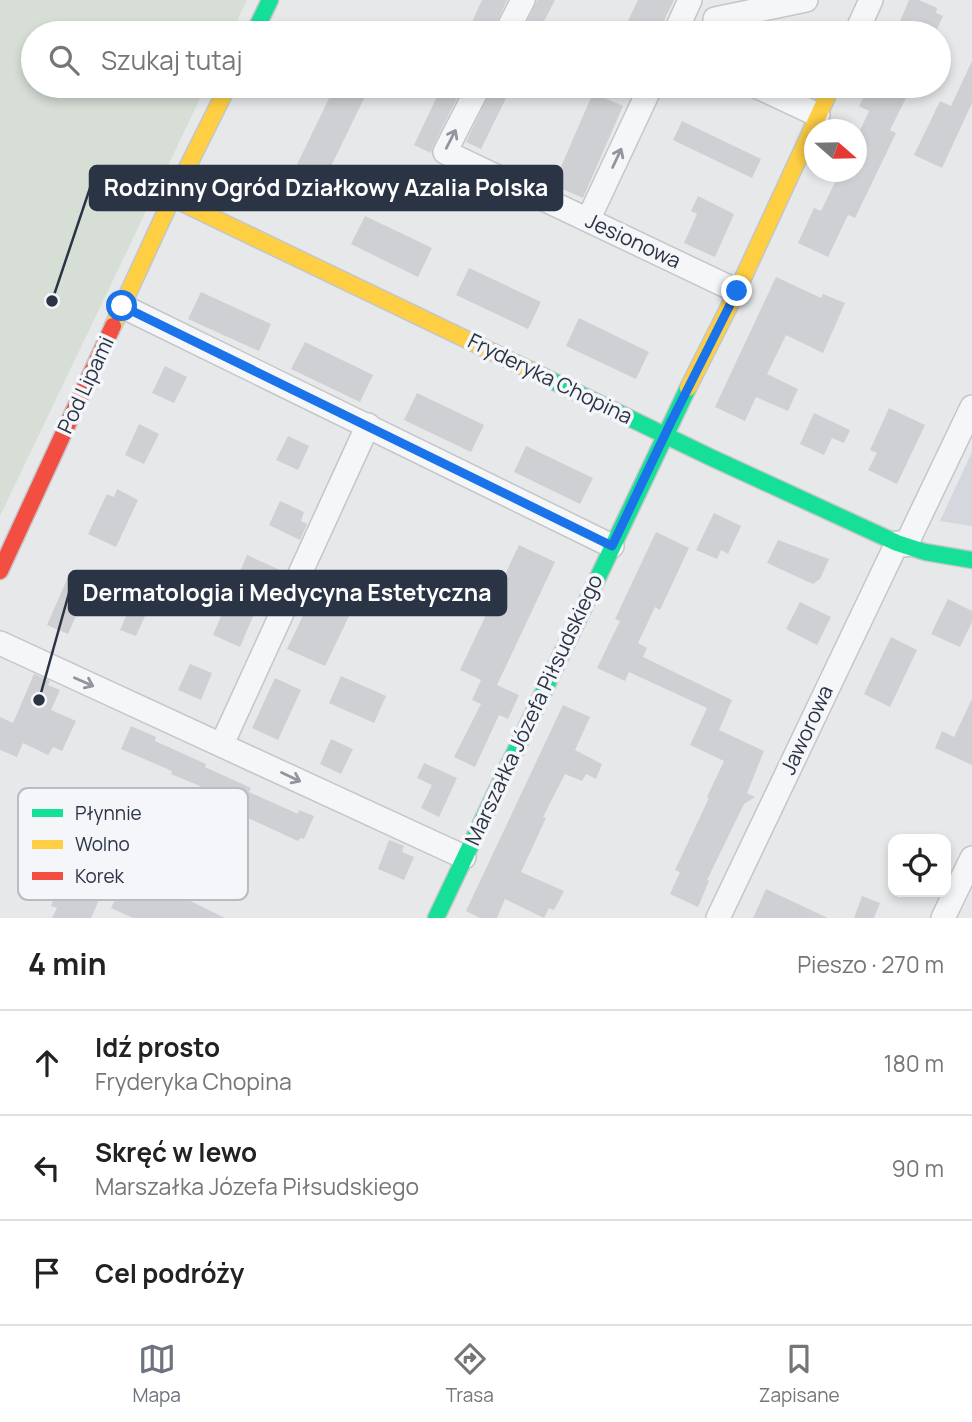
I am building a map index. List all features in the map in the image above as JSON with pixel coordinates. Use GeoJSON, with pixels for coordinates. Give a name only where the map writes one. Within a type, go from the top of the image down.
{"type":"FeatureCollection","features":[{"type":"Feature","properties":{"kind":"street"},"geometry":{"type":"LineString","coordinates":[[260,21],[270,0]]}},
{"type":"Feature","properties":{"kind":"street"},"geometry":{"type":"LineString","coordinates":[[512,21],[523,0]]}},
{"type":"Feature","properties":{"kind":"street"},"geometry":{"type":"LineString","coordinates":[[681,21],[691,0]]}},
{"type":"Feature","properties":{"kind":"street"},"geometry":{"type":"LineString","coordinates":[[714,18],[806,0]]}},
{"type":"Feature","properties":{"kind":"street"},"geometry":{"type":"LineString","coordinates":[[861,21],[871,0]]}},
{"type":"Feature","properties":{"kind":"street","name":"Pod Lipami"},"geometry":{"type":"LineString","coordinates":[[0,571],[172,198],[222,98]]}},
{"type":"Feature","properties":{"kind":"street","name":"Jesionowa"},"geometry":{"type":"LineString","coordinates":[[473,98],[445,152],[737,291]]}},
{"type":"Feature","properties":{"kind":"street"},"geometry":{"type":"LineString","coordinates":[[588,220],[644,98]]}},
{"type":"Feature","properties":{"kind":"street"},"geometry":{"type":"LineString","coordinates":[[782,98],[818,115]]}},
{"type":"Feature","properties":{"kind":"street","name":"Marszałka Józefa Piłsudskiego"},"geometry":{"type":"LineString","coordinates":[[436,918],[612,546],[737,291],[826,98]]}},
{"type":"Feature","properties":{"kind":"street","name":"Fryderyka Chopina"},"geometry":{"type":"LineString","coordinates":[[172,198],[666,435],[902,544],[925,552],[972,560]]}},
{"type":"Feature","properties":{"kind":"street"},"geometry":{"type":"LineString","coordinates":[[122,306],[612,546]]}},
{"type":"Feature","properties":{"kind":"street","name":"Jaworowa"},"geometry":{"type":"LineString","coordinates":[[718,918],[972,407]]}},
{"type":"Feature","properties":{"kind":"street"},"geometry":{"type":"LineString","coordinates":[[222,744],[368,425]]}},
{"type":"Feature","properties":{"kind":"street"},"geometry":{"type":"LineString","coordinates":[[0,643],[464,857]]}},
{"type":"Feature","properties":{"kind":"street"},"geometry":{"type":"LineString","coordinates":[[943,918],[972,858]]}},
{"type":"Feature","properties":{"kind":"shaded area"},"geometry":{"type":"Polygon","coordinates":[[[0,0],[247,0],[237,21],[21,21],[21,98],[200,98],[0,516],[0,0]]]}},
{"type":"Feature","properties":{"kind":"shaded area"},"geometry":{"type":"Polygon","coordinates":[[[972,452],[972,526],[940,521],[972,452]]]}},
{"type":"Feature","properties":{"kind":"building"},"geometry":{"type":"Polygon","coordinates":[[[482,0],[507,0],[497,21],[472,21],[482,0]]]}},
{"type":"Feature","properties":{"kind":"building"},"geometry":{"type":"Polygon","coordinates":[[[537,0],[555,0],[544,21],[527,21],[537,0]]]}},
{"type":"Feature","properties":{"kind":"building"},"geometry":{"type":"Polygon","coordinates":[[[638,0],[674,0],[664,21],[628,21],[638,0]]]}},
{"type":"Feature","properties":{"kind":"building"},"geometry":{"type":"Polygon","coordinates":[[[909,0],[919,0],[937,8],[936,13],[943,16],[941,21],[900,21],[909,0]]]}},
{"type":"Feature","properties":{"kind":"building"},"geometry":{"type":"Polygon","coordinates":[[[972,61],[972,103],[942,168],[914,155],[940,101],[951,106],[972,61]]]}},
{"type":"Feature","properties":{"kind":"building"},"geometry":{"type":"Polygon","coordinates":[[[329,98],[364,98],[318,193],[290,179],[329,98]]]}},
{"type":"Feature","properties":{"kind":"building"},"geometry":{"type":"Polygon","coordinates":[[[436,98],[457,98],[431,153],[414,145],[436,98]]]}},
{"type":"Feature","properties":{"kind":"building"},"geometry":{"type":"Polygon","coordinates":[[[487,98],[506,98],[481,149],[466,142],[487,98]]]}},
{"type":"Feature","properties":{"kind":"building"},"geometry":{"type":"Polygon","coordinates":[[[591,98],[605,98],[623,106],[583,198],[553,185],[591,98]]]}},
{"type":"Feature","properties":{"kind":"building"},"geometry":{"type":"Polygon","coordinates":[[[863,98],[906,98],[890,130],[896,133],[855,218],[848,215],[828,257],[798,243],[814,208],[821,211],[835,182],[867,182],[865,119],[869,111],[859,106],[863,98]]]}},
{"type":"Feature","properties":{"kind":"building"},"geometry":{"type":"Polygon","coordinates":[[[682,121],[761,159],[752,178],[673,140],[682,121]]]}},
{"type":"Feature","properties":{"kind":"building"},"geometry":{"type":"Polygon","coordinates":[[[698,196],[734,214],[715,257],[684,243],[697,214],[691,211],[698,196]]]}},
{"type":"Feature","properties":{"kind":"building"},"geometry":{"type":"Polygon","coordinates":[[[365,216],[432,248],[418,277],[351,244],[365,216]]]}},
{"type":"Feature","properties":{"kind":"building"},"geometry":{"type":"Polygon","coordinates":[[[469,268],[541,302],[528,329],[456,295],[469,268]]]}},
{"type":"Feature","properties":{"kind":"building"},"geometry":{"type":"Polygon","coordinates":[[[776,277],[821,298],[823,294],[845,303],[823,353],[786,335],[767,374],[798,389],[788,411],[756,397],[745,421],[715,407],[776,277]]]}},
{"type":"Feature","properties":{"kind":"building"},"geometry":{"type":"Polygon","coordinates":[[[201,292],[271,324],[259,351],[188,319],[201,292]]]}},
{"type":"Feature","properties":{"kind":"building"},"geometry":{"type":"Polygon","coordinates":[[[579,318],[649,352],[636,379],[566,346],[579,318]]]}},
{"type":"Feature","properties":{"kind":"building"},"geometry":{"type":"Polygon","coordinates":[[[305,342],[373,375],[360,402],[291,369],[305,342]]]}},
{"type":"Feature","properties":{"kind":"building"},"geometry":{"type":"Polygon","coordinates":[[[165,366],[187,377],[174,403],[152,393],[165,366]]]}},
{"type":"Feature","properties":{"kind":"building"},"geometry":{"type":"Polygon","coordinates":[[[417,393],[484,425],[471,452],[404,420],[417,393]]]}},
{"type":"Feature","properties":{"kind":"building"},"geometry":{"type":"Polygon","coordinates":[[[889,408],[925,425],[897,484],[868,470],[877,453],[870,450],[889,408]]]}},
{"type":"Feature","properties":{"kind":"building"},"geometry":{"type":"Polygon","coordinates":[[[814,413],[850,430],[844,443],[832,438],[824,455],[800,444],[814,413]]]}},
{"type":"Feature","properties":{"kind":"building"},"geometry":{"type":"Polygon","coordinates":[[[139,424],[159,434],[144,464],[125,455],[139,424]]]}},
{"type":"Feature","properties":{"kind":"building"},"geometry":{"type":"Polygon","coordinates":[[[288,436],[309,446],[298,470],[276,460],[288,436]]]}},
{"type":"Feature","properties":{"kind":"building"},"geometry":{"type":"Polygon","coordinates":[[[526,446],[593,478],[580,504],[514,472],[526,446]]]}},
{"type":"Feature","properties":{"kind":"building"},"geometry":{"type":"Polygon","coordinates":[[[117,489],[138,500],[116,547],[88,534],[107,494],[114,497],[117,489]]]}},
{"type":"Feature","properties":{"kind":"building"},"geometry":{"type":"Polygon","coordinates":[[[280,501],[304,512],[301,521],[307,524],[300,540],[269,525],[280,501]]]}},
{"type":"Feature","properties":{"kind":"building"},"geometry":{"type":"Polygon","coordinates":[[[714,513],[741,526],[728,554],[721,550],[717,559],[696,550],[714,513]]]}},
{"type":"Feature","properties":{"kind":"building"},"geometry":{"type":"Polygon","coordinates":[[[656,532],[689,548],[660,610],[655,607],[638,643],[647,648],[643,657],[732,700],[719,730],[764,751],[747,793],[755,797],[744,804],[707,880],[709,881],[698,907],[670,894],[680,872],[675,870],[724,761],[690,745],[707,708],[629,672],[625,681],[597,668],[620,621],[615,619],[656,532]]]}},
{"type":"Feature","properties":{"kind":"building"},"geometry":{"type":"Polygon","coordinates":[[[778,540],[829,559],[820,579],[813,584],[767,563],[778,540]]]}},
{"type":"Feature","properties":{"kind":"building"},"geometry":{"type":"Polygon","coordinates":[[[519,545],[555,562],[497,685],[519,695],[508,719],[499,715],[475,767],[454,757],[481,704],[472,700],[481,680],[460,670],[519,545]]]}},
{"type":"Feature","properties":{"kind":"building"},"geometry":{"type":"Polygon","coordinates":[[[247,555],[280,570],[267,598],[262,595],[240,647],[213,635],[247,555]]]}},
{"type":"Feature","properties":{"kind":"building"},"geometry":{"type":"Polygon","coordinates":[[[68,577],[89,586],[68,634],[47,625],[68,577]]]}},
{"type":"Feature","properties":{"kind":"building"},"geometry":{"type":"Polygon","coordinates":[[[135,596],[151,603],[136,636],[120,630],[135,596]]]}},
{"type":"Feature","properties":{"kind":"building"},"geometry":{"type":"Polygon","coordinates":[[[312,597],[350,614],[325,666],[287,649],[312,597]]]}},
{"type":"Feature","properties":{"kind":"building"},"geometry":{"type":"Polygon","coordinates":[[[948,599],[972,611],[972,622],[960,647],[931,634],[948,599]]]}},
{"type":"Feature","properties":{"kind":"building"},"geometry":{"type":"Polygon","coordinates":[[[800,602],[831,617],[817,645],[786,629],[800,602]]]}},
{"type":"Feature","properties":{"kind":"building"},"geometry":{"type":"Polygon","coordinates":[[[891,637],[917,650],[890,707],[864,694],[891,637]]]}},
{"type":"Feature","properties":{"kind":"building"},"geometry":{"type":"Polygon","coordinates":[[[190,664],[212,673],[201,700],[178,690],[190,664]]]}},
{"type":"Feature","properties":{"kind":"building"},"geometry":{"type":"Polygon","coordinates":[[[34,674],[50,681],[48,685],[60,690],[51,710],[76,721],[62,751],[53,747],[48,755],[23,743],[17,757],[0,750],[0,717],[13,723],[34,674]]]}},
{"type":"Feature","properties":{"kind":"building"},"geometry":{"type":"Polygon","coordinates":[[[341,676],[386,696],[374,723],[329,703],[341,676]]]}},
{"type":"Feature","properties":{"kind":"building"},"geometry":{"type":"Polygon","coordinates":[[[275,678],[301,690],[278,740],[252,728],[275,678]]]}},
{"type":"Feature","properties":{"kind":"building"},"geometry":{"type":"Polygon","coordinates":[[[972,699],[972,765],[935,748],[942,731],[954,737],[972,699]]]}},
{"type":"Feature","properties":{"kind":"building"},"geometry":{"type":"Polygon","coordinates":[[[563,705],[590,717],[575,750],[602,764],[596,779],[586,774],[582,781],[565,774],[543,817],[546,818],[521,872],[564,891],[554,910],[549,908],[544,918],[505,899],[497,918],[480,918],[466,911],[563,705]]]}},
{"type":"Feature","properties":{"kind":"building"},"geometry":{"type":"Polygon","coordinates":[[[131,726],[156,737],[155,741],[206,764],[205,767],[251,788],[249,792],[298,814],[299,810],[314,816],[304,839],[300,838],[298,841],[248,818],[248,788],[199,788],[200,786],[171,774],[172,771],[121,749],[131,726]]]}},
{"type":"Feature","properties":{"kind":"building"},"geometry":{"type":"Polygon","coordinates":[[[331,739],[353,749],[341,774],[320,764],[331,739]]]}},
{"type":"Feature","properties":{"kind":"building"},"geometry":{"type":"Polygon","coordinates":[[[424,763],[457,778],[439,817],[421,808],[432,785],[417,778],[424,763]]]}},
{"type":"Feature","properties":{"kind":"building"},"geometry":{"type":"Polygon","coordinates":[[[389,840],[404,846],[402,852],[414,857],[404,880],[378,869],[389,840]]]}},
{"type":"Feature","properties":{"kind":"building"},"geometry":{"type":"Polygon","coordinates":[[[766,889],[828,918],[753,918],[766,889]]]}},
{"type":"Feature","properties":{"kind":"building"},"geometry":{"type":"Polygon","coordinates":[[[862,896],[880,903],[874,918],[854,918],[862,896]]]}},
{"type":"Feature","properties":{"kind":"building"},"geometry":{"type":"Polygon","coordinates":[[[53,900],[99,900],[91,918],[52,918],[57,908],[51,906],[53,900]]]}},
{"type":"Feature","properties":{"kind":"building"},"geometry":{"type":"Polygon","coordinates":[[[115,900],[188,900],[225,918],[133,918],[111,908],[115,900]]]}},
{"type":"Feature","properties":{"kind":"traffic: fast"},"geometry":{"type":"LineString","coordinates":[[260,21],[270,0]]}},
{"type":"Feature","properties":{"kind":"traffic: fast"},"geometry":{"type":"LineString","coordinates":[[530,370],[897,543],[925,552],[972,560]]}},
{"type":"Feature","properties":{"kind":"traffic: fast"},"geometry":{"type":"LineString","coordinates":[[436,918],[688,388]]}},
{"type":"Feature","properties":{"kind":"traffic: slow"},"geometry":{"type":"LineString","coordinates":[[113,326],[222,98]]}},
{"type":"Feature","properties":{"kind":"traffic: slow"},"geometry":{"type":"LineString","coordinates":[[688,388],[737,291],[826,98]]}},
{"type":"Feature","properties":{"kind":"traffic: slow"},"geometry":{"type":"LineString","coordinates":[[172,198],[530,370]]}},
{"type":"Feature","properties":{"kind":"traffic: jam"},"geometry":{"type":"LineString","coordinates":[[0,571],[113,326]]}},
{"type":"Feature","properties":{"kind":"place","name":"Rodzinny Ogród Działkowy Azalia Polska"},"geometry":{"type":"Point","coordinates":[52,301]}},
{"type":"Feature","properties":{"kind":"place","name":"Dermatologia i Medycyna Estetyczna"},"geometry":{"type":"Point","coordinates":[39,700]}},
{"type":"Feature","properties":{"kind":"route"},"geometry":{"type":"LineString","coordinates":[[122,306],[612,546],[737,291]]}}]}
